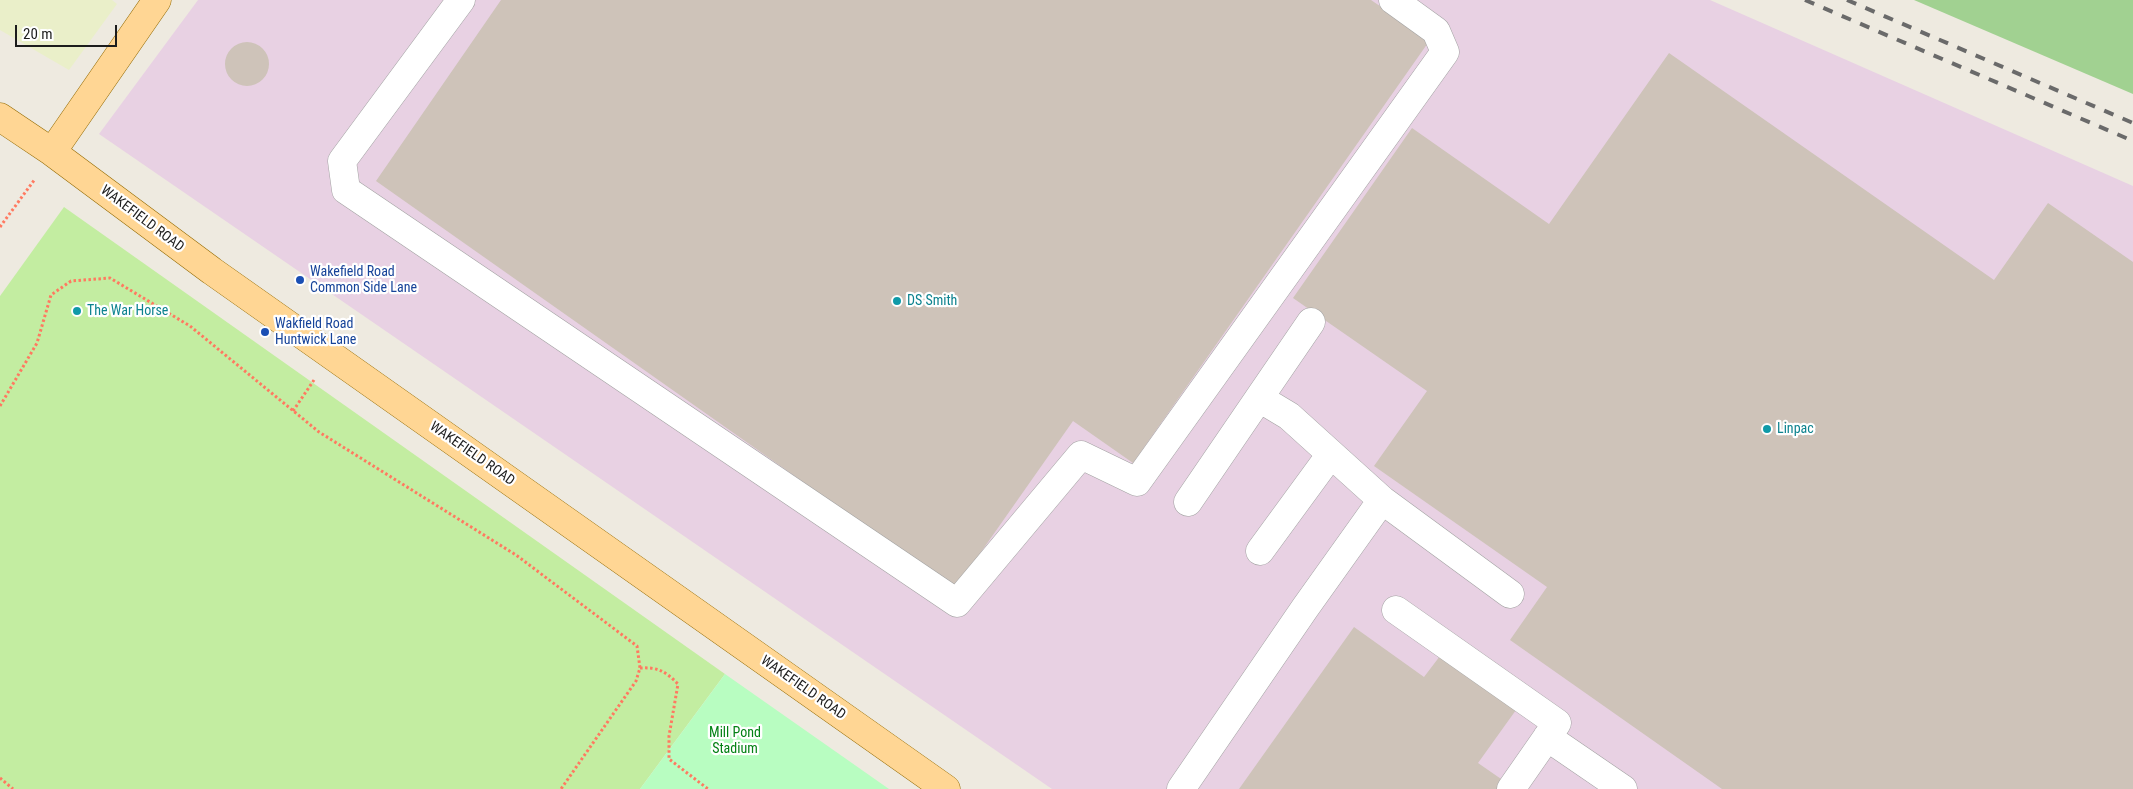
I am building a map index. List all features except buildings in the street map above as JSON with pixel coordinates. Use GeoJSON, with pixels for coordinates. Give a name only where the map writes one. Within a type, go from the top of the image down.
{"type":"FeatureCollection","features":[{"type":"Feature","properties":{"kind":"main road"},"geometry":{"type":"LineString","coordinates":[[52,152],[157,0]]}},
{"type":"Feature","properties":{"kind":"main road","name":"WAKEFIELD ROAD"},"geometry":{"type":"LineString","coordinates":[[0,117],[52,152],[228,282],[946,789]]}},
{"type":"Feature","properties":{"kind":"lane"},"geometry":{"type":"LineString","coordinates":[[461,0],[342,161],[346,190],[957,603],[1081,455],[1137,482],[1445,52],[1436,31],[1393,0]]}},
{"type":"Feature","properties":{"kind":"lane"},"geometry":{"type":"LineString","coordinates":[[1188,502],[1311,322]]}},
{"type":"Feature","properties":{"kind":"lane"},"geometry":{"type":"LineString","coordinates":[[1258,398],[1289,416],[1382,500],[1510,594]]}},
{"type":"Feature","properties":{"kind":"lane"},"geometry":{"type":"LineString","coordinates":[[1260,551],[1331,454]]}},
{"type":"Feature","properties":{"kind":"lane"},"geometry":{"type":"LineString","coordinates":[[1181,789],[1305,608],[1382,500]]}},
{"type":"Feature","properties":{"kind":"lane"},"geometry":{"type":"LineString","coordinates":[[1396,610],[1557,723],[1511,789]]}},
{"type":"Feature","properties":{"kind":"lane"},"geometry":{"type":"LineString","coordinates":[[1547,737],[1623,789]]}},
{"type":"Feature","properties":{"kind":"path"},"geometry":{"type":"LineString","coordinates":[[0,227],[52,152]]}},
{"type":"Feature","properties":{"kind":"path"},"geometry":{"type":"LineString","coordinates":[[0,406],[37,343],[51,295],[71,281],[110,278],[190,326],[319,432],[516,555],[637,646],[640,668],[636,682],[561,789]]}},
{"type":"Feature","properties":{"kind":"path"},"geometry":{"type":"LineString","coordinates":[[640,668],[655,667],[665,671],[678,684],[670,736],[669,759],[708,789]]}},
{"type":"Feature","properties":{"kind":"path"},"geometry":{"type":"LineString","coordinates":[[0,778],[13,789]]}},
{"type":"Feature","properties":{"kind":"shaded area"},"geometry":{"type":"Polygon","coordinates":[[[198,0],[1710,0],[2133,186],[2133,789],[1052,789],[99,134],[198,0]]]}},
{"type":"Feature","properties":{"kind":"green space"},"geometry":{"type":"Polygon","coordinates":[[[0,0],[112,0],[117,4],[69,70],[0,30],[0,0]]]}},
{"type":"Feature","properties":{"kind":"green space"},"geometry":{"type":"Polygon","coordinates":[[[1914,0],[2133,0],[2133,94],[1914,0]]]}},
{"type":"Feature","properties":{"kind":"green space"},"geometry":{"type":"Polygon","coordinates":[[[64,207],[725,674],[640,789],[0,789],[0,296],[64,207]]]}},
{"type":"Feature","properties":{"kind":"green space","name":"Mill Pond Stadium"},"geometry":{"type":"Polygon","coordinates":[[[725,674],[889,789],[640,789],[725,674]]]}},
{"type":"Feature","properties":{"kind":"railway"},"geometry":{"type":"LineString","coordinates":[[1805,0],[2133,141]]}},
{"type":"Feature","properties":{"kind":"railway"},"geometry":{"type":"LineString","coordinates":[[1847,0],[2133,123]]}},
{"type":"Feature","properties":{"kind":"place","name":"Wakefield Road Common Side Lane"},"geometry":{"type":"Point","coordinates":[300,280]}},
{"type":"Feature","properties":{"kind":"place","name":"DS Smith"},"geometry":{"type":"Point","coordinates":[897,301]}},
{"type":"Feature","properties":{"kind":"place","name":"The War Horse"},"geometry":{"type":"Point","coordinates":[77,311]}},
{"type":"Feature","properties":{"kind":"place","name":"Wakfield Road Huntwick Lane"},"geometry":{"type":"Point","coordinates":[265,332]}},
{"type":"Feature","properties":{"kind":"place","name":"Linpac"},"geometry":{"type":"Point","coordinates":[1767,429]}}]}
